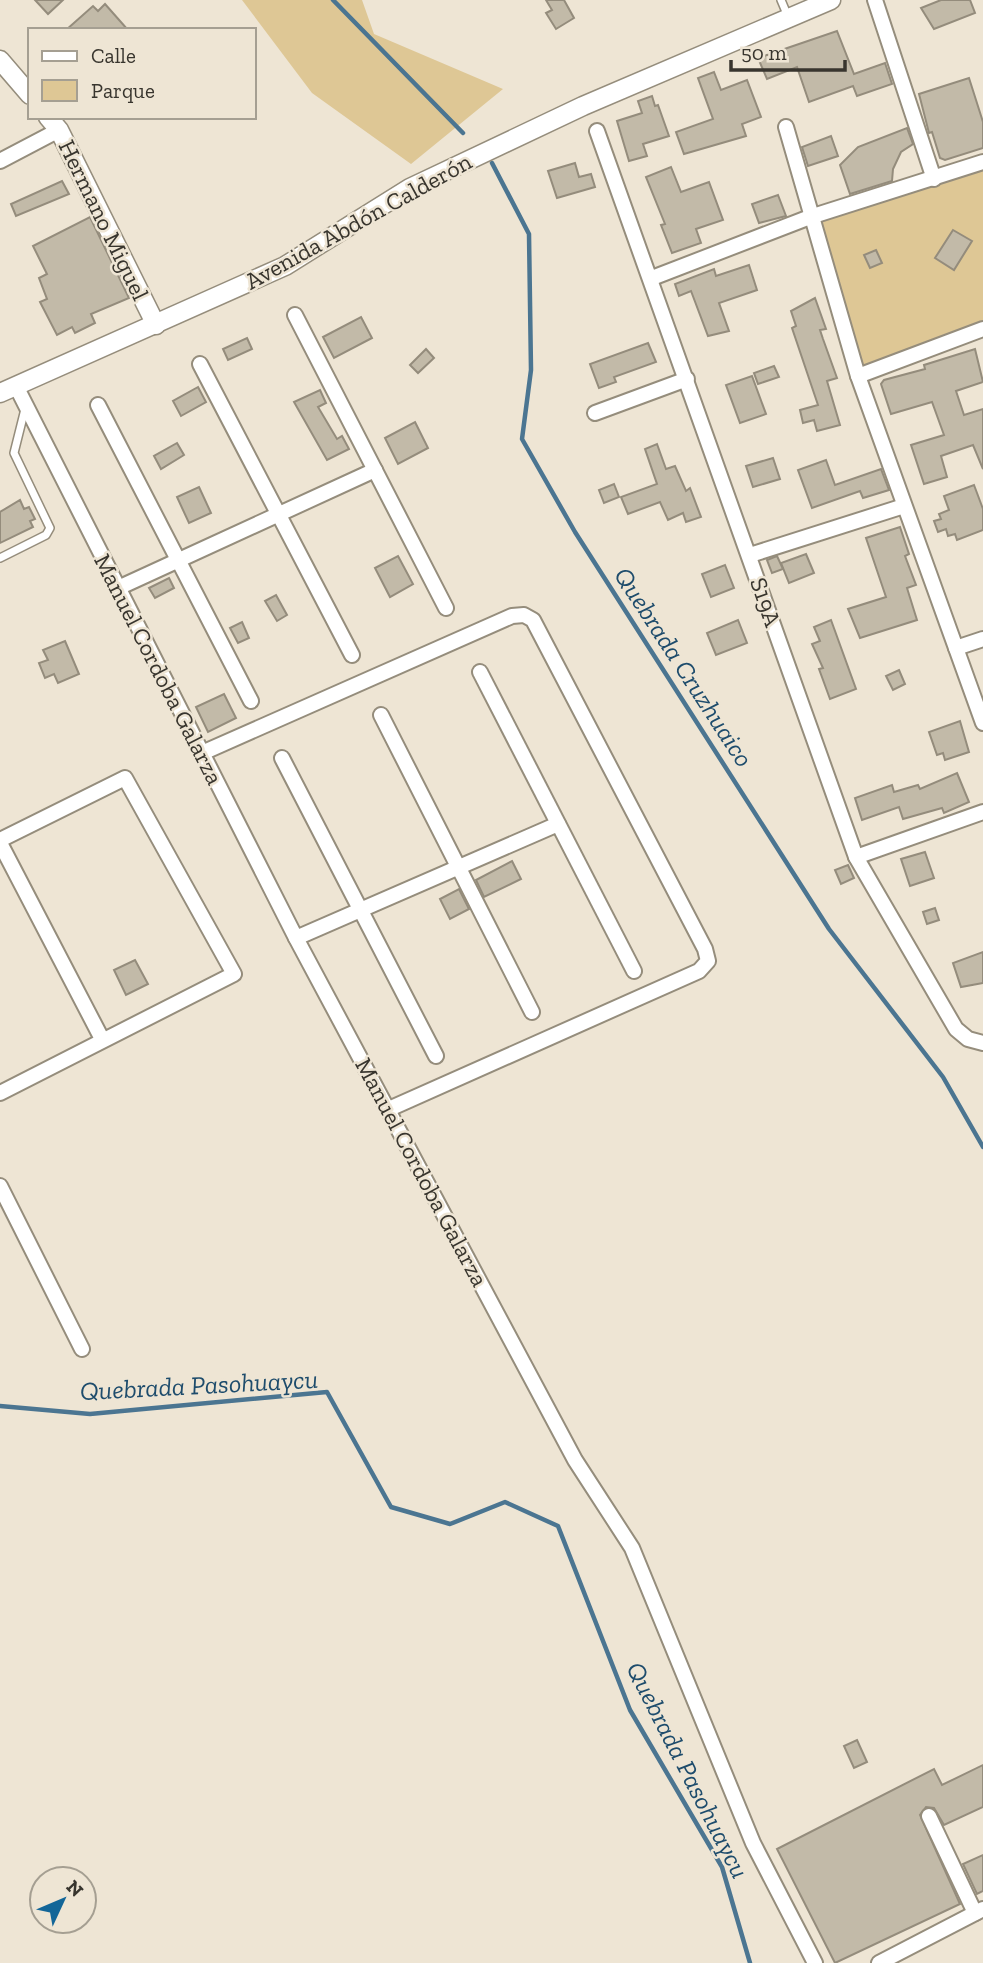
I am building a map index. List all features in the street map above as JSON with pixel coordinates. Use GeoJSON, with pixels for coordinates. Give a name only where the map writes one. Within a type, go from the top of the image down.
{"type":"FeatureCollection","features":[{"type":"Feature","properties":{"kind":"street","name":"Avenida Abdón Calderón"},"geometry":{"type":"LineString","coordinates":[[8,389],[285,266],[410,188],[583,106],[831,0]]}},
{"type":"Feature","properties":{"kind":"street"},"geometry":{"type":"LineString","coordinates":[[875,0],[934,179]]}},
{"type":"Feature","properties":{"kind":"street"},"geometry":{"type":"LineString","coordinates":[[0,60],[28,93]]}},
{"type":"Feature","properties":{"kind":"street"},"geometry":{"type":"LineString","coordinates":[[0,162],[54,124]]}},
{"type":"Feature","properties":{"kind":"street","name":"Hermano Miguel"},"geometry":{"type":"LineString","coordinates":[[54,124],[156,325]]}},
{"type":"Feature","properties":{"kind":"street"},"geometry":{"type":"LineString","coordinates":[[786,127],[858,376],[983,723]]}},
{"type":"Feature","properties":{"kind":"street","name":"S19A"},"geometry":{"type":"LineString","coordinates":[[597,131],[652,278],[856,857],[956,1029],[968,1039],[983,1043]]}},
{"type":"Feature","properties":{"kind":"street"},"geometry":{"type":"LineString","coordinates":[[652,278],[810,217],[983,162]]}},
{"type":"Feature","properties":{"kind":"street"},"geometry":{"type":"LineString","coordinates":[[295,315],[446,608]]}},
{"type":"Feature","properties":{"kind":"street"},"geometry":{"type":"LineString","coordinates":[[858,376],[982,333]]}},
{"type":"Feature","properties":{"kind":"street"},"geometry":{"type":"LineString","coordinates":[[200,364],[352,655]]}},
{"type":"Feature","properties":{"kind":"street"},"geometry":{"type":"LineString","coordinates":[[595,413],[687,379]]}},
{"type":"Feature","properties":{"kind":"street","name":"Manuel Cordoba Galarza"},"geometry":{"type":"LineString","coordinates":[[8,389],[25,408],[296,938],[575,1460],[632,1548],[753,1843],[815,1963]]}},
{"type":"Feature","properties":{"kind":"street"},"geometry":{"type":"LineString","coordinates":[[98,405],[251,701]]}},
{"type":"Feature","properties":{"kind":"street"},"geometry":{"type":"LineString","coordinates":[[118,588],[375,470]]}},
{"type":"Feature","properties":{"kind":"street"},"geometry":{"type":"LineString","coordinates":[[750,555],[904,506]]}},
{"type":"Feature","properties":{"kind":"street"},"geometry":{"type":"LineString","coordinates":[[202,753],[518,614],[533,620],[705,949],[708,961],[699,971],[389,1109]]}},
{"type":"Feature","properties":{"kind":"street"},"geometry":{"type":"LineString","coordinates":[[956,648],[983,639]]}},
{"type":"Feature","properties":{"kind":"street"},"geometry":{"type":"LineString","coordinates":[[480,672],[634,971]]}},
{"type":"Feature","properties":{"kind":"street"},"geometry":{"type":"LineString","coordinates":[[381,715],[532,1012]]}},
{"type":"Feature","properties":{"kind":"street"},"geometry":{"type":"LineString","coordinates":[[282,758],[436,1056]]}},
{"type":"Feature","properties":{"kind":"street"},"geometry":{"type":"LineString","coordinates":[[0,1093],[234,974],[125,778],[0,842],[102,1039]]}},
{"type":"Feature","properties":{"kind":"street"},"geometry":{"type":"LineString","coordinates":[[856,857],[983,812]]}},
{"type":"Feature","properties":{"kind":"street"},"geometry":{"type":"LineString","coordinates":[[296,938],[558,824]]}},
{"type":"Feature","properties":{"kind":"street"},"geometry":{"type":"LineString","coordinates":[[0,1186],[82,1349]]}},
{"type":"Feature","properties":{"kind":"street"},"geometry":{"type":"LineString","coordinates":[[879,1963],[979,1911],[929,1816]]}},
{"type":"Feature","properties":{"kind":"lane"},"geometry":{"type":"LineString","coordinates":[[781,0],[789,19]]}},
{"type":"Feature","properties":{"kind":"lane"},"geometry":{"type":"LineString","coordinates":[[0,558],[46,535],[50,528],[14,453],[25,408]]}},
{"type":"Feature","properties":{"kind":"green space"},"geometry":{"type":"Polygon","coordinates":[[[242,0],[362,0],[374,34],[503,89],[411,164],[312,93],[242,0]]]}},
{"type":"Feature","properties":{"kind":"green space"},"geometry":{"type":"Polygon","coordinates":[[[983,162],[983,329],[858,376],[810,217],[983,162]]]}},
{"type":"Feature","properties":{"kind":"building"},"geometry":{"type":"Polygon","coordinates":[[[35,0],[63,0],[48,14],[35,0]]]}},
{"type":"Feature","properties":{"kind":"building"},"geometry":{"type":"Polygon","coordinates":[[[546,0],[564,0],[574,18],[556,29],[546,13],[552,10],[546,0]]]}},
{"type":"Feature","properties":{"kind":"building"},"geometry":{"type":"Polygon","coordinates":[[[941,0],[970,0],[975,13],[934,29],[921,8],[941,0]]]}},
{"type":"Feature","properties":{"kind":"building"},"geometry":{"type":"Polygon","coordinates":[[[105,4],[126,28],[68,28],[93,6],[98,11],[105,4]]]}},
{"type":"Feature","properties":{"kind":"building"},"geometry":{"type":"Polygon","coordinates":[[[837,31],[854,74],[885,63],[892,84],[857,96],[853,86],[809,102],[797,67],[767,79],[758,58],[837,31]]]}},
{"type":"Feature","properties":{"kind":"building"},"geometry":{"type":"Polygon","coordinates":[[[714,72],[721,90],[747,80],[761,117],[742,124],[746,136],[684,154],[676,132],[713,119],[698,78],[714,72]]]}},
{"type":"Feature","properties":{"kind":"building"},"geometry":{"type":"Polygon","coordinates":[[[969,78],[983,122],[983,148],[945,160],[940,158],[932,132],[929,133],[919,94],[969,78]]]}},
{"type":"Feature","properties":{"kind":"building"},"geometry":{"type":"Polygon","coordinates":[[[652,96],[669,136],[643,144],[647,156],[629,161],[617,121],[642,113],[638,101],[652,96]]]}},
{"type":"Feature","properties":{"kind":"building"},"geometry":{"type":"Polygon","coordinates":[[[907,128],[913,144],[901,152],[893,169],[892,181],[850,194],[840,165],[858,147],[907,128]]]}},
{"type":"Feature","properties":{"kind":"building"},"geometry":{"type":"Polygon","coordinates":[[[831,136],[838,156],[808,166],[802,147],[831,136]]]}},
{"type":"Feature","properties":{"kind":"building"},"geometry":{"type":"Polygon","coordinates":[[[575,163],[579,177],[591,174],[595,187],[557,198],[548,171],[575,163]]]}},
{"type":"Feature","properties":{"kind":"building"},"geometry":{"type":"Polygon","coordinates":[[[671,167],[681,192],[709,182],[723,220],[696,229],[701,243],[672,253],[661,225],[665,224],[646,177],[671,167]]]}},
{"type":"Feature","properties":{"kind":"building"},"geometry":{"type":"Polygon","coordinates":[[[62,181],[69,194],[16,216],[11,204],[62,181]]]}},
{"type":"Feature","properties":{"kind":"building"},"geometry":{"type":"Polygon","coordinates":[[[778,195],[786,216],[759,223],[752,204],[778,195]]]}},
{"type":"Feature","properties":{"kind":"building"},"geometry":{"type":"Polygon","coordinates":[[[90,217],[129,298],[91,314],[95,323],[75,333],[72,327],[57,335],[40,302],[47,299],[39,278],[47,274],[33,246],[90,217]]]}},
{"type":"Feature","properties":{"kind":"building"},"geometry":{"type":"Polygon","coordinates":[[[953,230],[972,241],[954,270],[935,258],[953,230]]]}},
{"type":"Feature","properties":{"kind":"building"},"geometry":{"type":"Polygon","coordinates":[[[876,250],[882,263],[870,268],[864,255],[876,250]]]}},
{"type":"Feature","properties":{"kind":"building"},"geometry":{"type":"Polygon","coordinates":[[[749,265],[757,290],[719,303],[729,331],[708,336],[691,291],[679,296],[675,284],[714,269],[716,276],[749,265]]]}},
{"type":"Feature","properties":{"kind":"building"},"geometry":{"type":"Polygon","coordinates":[[[815,298],[826,329],[820,330],[837,378],[827,381],[840,425],[817,431],[814,420],[803,423],[800,410],[818,405],[792,328],[796,326],[791,311],[815,298]]]}},
{"type":"Feature","properties":{"kind":"building"},"geometry":{"type":"Polygon","coordinates":[[[361,317],[372,338],[334,358],[323,337],[361,317]]]}},
{"type":"Feature","properties":{"kind":"building"},"geometry":{"type":"Polygon","coordinates":[[[247,338],[252,349],[228,360],[223,349],[247,338]]]}},
{"type":"Feature","properties":{"kind":"building"},"geometry":{"type":"Polygon","coordinates":[[[648,343],[656,362],[614,377],[616,382],[599,388],[590,364],[648,343]]]}},
{"type":"Feature","properties":{"kind":"building"},"geometry":{"type":"Polygon","coordinates":[[[426,349],[434,358],[418,373],[410,365],[426,349]]]}},
{"type":"Feature","properties":{"kind":"building"},"geometry":{"type":"Polygon","coordinates":[[[975,349],[983,382],[956,391],[964,415],[983,409],[983,469],[973,445],[941,456],[947,477],[924,484],[911,445],[944,435],[932,402],[891,414],[881,384],[884,380],[925,369],[924,365],[975,349]]]}},
{"type":"Feature","properties":{"kind":"building"},"geometry":{"type":"Polygon","coordinates":[[[774,366],[779,377],[758,384],[754,373],[774,366]]]}},
{"type":"Feature","properties":{"kind":"building"},"geometry":{"type":"Polygon","coordinates":[[[752,376],[766,414],[740,423],[726,385],[752,376]]]}},
{"type":"Feature","properties":{"kind":"building"},"geometry":{"type":"Polygon","coordinates":[[[198,387],[206,402],[181,416],[173,401],[198,387]]]}},
{"type":"Feature","properties":{"kind":"building"},"geometry":{"type":"Polygon","coordinates":[[[320,390],[326,403],[318,407],[337,439],[342,436],[349,449],[327,460],[294,402],[320,390]]]}},
{"type":"Feature","properties":{"kind":"building"},"geometry":{"type":"Polygon","coordinates":[[[415,422],[428,448],[398,464],[385,438],[415,422]]]}},
{"type":"Feature","properties":{"kind":"building"},"geometry":{"type":"Polygon","coordinates":[[[177,443],[184,455],[161,469],[154,456],[177,443]]]}},
{"type":"Feature","properties":{"kind":"building"},"geometry":{"type":"Polygon","coordinates":[[[657,444],[666,469],[675,466],[686,491],[690,488],[701,517],[686,522],[683,513],[668,520],[660,502],[628,514],[621,497],[657,484],[645,449],[657,444]]]}},
{"type":"Feature","properties":{"kind":"building"},"geometry":{"type":"Polygon","coordinates":[[[773,458],[780,479],[753,487],[746,466],[773,458]]]}},
{"type":"Feature","properties":{"kind":"building"},"geometry":{"type":"Polygon","coordinates":[[[826,460],[835,485],[881,469],[889,490],[863,498],[860,491],[812,508],[798,470],[826,460]]]}},
{"type":"Feature","properties":{"kind":"building"},"geometry":{"type":"Polygon","coordinates":[[[614,484],[619,497],[604,503],[599,490],[614,484]]]}},
{"type":"Feature","properties":{"kind":"building"},"geometry":{"type":"Polygon","coordinates":[[[974,485],[983,509],[983,530],[957,540],[955,534],[948,536],[946,529],[938,532],[934,521],[941,519],[939,514],[949,510],[944,496],[974,485]]]}},
{"type":"Feature","properties":{"kind":"building"},"geometry":{"type":"Polygon","coordinates":[[[199,487],[211,513],[189,523],[177,497],[199,487]]]}},
{"type":"Feature","properties":{"kind":"building"},"geometry":{"type":"Polygon","coordinates":[[[20,500],[24,509],[29,507],[35,519],[30,521],[33,527],[0,543],[0,512],[20,500]]]}},
{"type":"Feature","properties":{"kind":"building"},"geometry":{"type":"Polygon","coordinates":[[[900,527],[909,554],[905,556],[916,585],[907,588],[917,620],[860,638],[848,609],[886,597],[866,538],[900,527]]]}},
{"type":"Feature","properties":{"kind":"building"},"geometry":{"type":"Polygon","coordinates":[[[806,554],[814,573],[789,583],[781,563],[806,554]]]}},
{"type":"Feature","properties":{"kind":"building"},"geometry":{"type":"Polygon","coordinates":[[[398,556],[413,584],[390,597],[375,568],[398,556]]]}},
{"type":"Feature","properties":{"kind":"building"},"geometry":{"type":"Polygon","coordinates":[[[777,556],[783,569],[772,573],[767,560],[777,556]]]}},
{"type":"Feature","properties":{"kind":"building"},"geometry":{"type":"Polygon","coordinates":[[[725,565],[734,588],[711,597],[702,574],[725,565]]]}},
{"type":"Feature","properties":{"kind":"building"},"geometry":{"type":"Polygon","coordinates":[[[169,578],[174,588],[155,598],[149,588],[169,578]]]}},
{"type":"Feature","properties":{"kind":"building"},"geometry":{"type":"Polygon","coordinates":[[[276,595],[287,615],[277,621],[265,601],[276,595]]]}},
{"type":"Feature","properties":{"kind":"building"},"geometry":{"type":"Polygon","coordinates":[[[738,620],[747,643],[716,655],[707,633],[738,620]]]}},
{"type":"Feature","properties":{"kind":"building"},"geometry":{"type":"Polygon","coordinates":[[[831,620],[856,689],[830,699],[819,669],[823,668],[812,644],[820,641],[814,627],[831,620]]]}},
{"type":"Feature","properties":{"kind":"building"},"geometry":{"type":"Polygon","coordinates":[[[242,622],[249,638],[238,643],[230,628],[242,622]]]}},
{"type":"Feature","properties":{"kind":"building"},"geometry":{"type":"Polygon","coordinates":[[[65,641],[79,674],[58,683],[54,674],[45,678],[39,663],[48,660],[43,650],[65,641]]]}},
{"type":"Feature","properties":{"kind":"building"},"geometry":{"type":"Polygon","coordinates":[[[899,670],[905,684],[893,690],[886,676],[899,670]]]}},
{"type":"Feature","properties":{"kind":"building"},"geometry":{"type":"Polygon","coordinates":[[[224,694],[236,718],[208,732],[196,707],[224,694]]]}},
{"type":"Feature","properties":{"kind":"building"},"geometry":{"type":"Polygon","coordinates":[[[960,721],[969,752],[945,760],[943,753],[937,755],[929,732],[960,721]]]}},
{"type":"Feature","properties":{"kind":"building"},"geometry":{"type":"Polygon","coordinates":[[[957,773],[969,802],[944,813],[942,808],[903,819],[899,807],[862,820],[855,798],[892,785],[894,792],[918,785],[920,789],[957,773]]]}},
{"type":"Feature","properties":{"kind":"building"},"geometry":{"type":"Polygon","coordinates":[[[925,852],[934,878],[910,886],[901,859],[925,852]]]}},
{"type":"Feature","properties":{"kind":"building"},"geometry":{"type":"Polygon","coordinates":[[[512,861],[521,879],[484,897],[476,880],[512,861]]]}},
{"type":"Feature","properties":{"kind":"building"},"geometry":{"type":"Polygon","coordinates":[[[848,865],[854,878],[841,884],[835,870],[848,865]]]}},
{"type":"Feature","properties":{"kind":"building"},"geometry":{"type":"Polygon","coordinates":[[[459,889],[469,909],[450,919],[440,899],[459,889]]]}},
{"type":"Feature","properties":{"kind":"building"},"geometry":{"type":"Polygon","coordinates":[[[935,908],[939,920],[927,924],[923,912],[935,908]]]}},
{"type":"Feature","properties":{"kind":"building"},"geometry":{"type":"Polygon","coordinates":[[[983,952],[983,983],[961,987],[953,963],[983,952]]]}},
{"type":"Feature","properties":{"kind":"building"},"geometry":{"type":"Polygon","coordinates":[[[135,960],[148,984],[126,995],[114,970],[135,960]]]}},
{"type":"Feature","properties":{"kind":"building"},"geometry":{"type":"Polygon","coordinates":[[[857,1740],[867,1762],[854,1768],[844,1746],[857,1740]]]}},
{"type":"Feature","properties":{"kind":"building"},"geometry":{"type":"Polygon","coordinates":[[[983,1765],[983,1807],[944,1825],[934,1808],[926,1807],[920,1815],[960,1904],[835,1963],[777,1849],[934,1769],[942,1785],[983,1765]]]}},
{"type":"Feature","properties":{"kind":"building"},"geometry":{"type":"Polygon","coordinates":[[[983,1855],[983,1891],[977,1894],[963,1864],[983,1855]]]}},
{"type":"Feature","properties":{"kind":"waterway","name":"Quebrada Cruzhuaico"},"geometry":{"type":"LineString","coordinates":[[333,0],[463,133]]}},
{"type":"Feature","properties":{"kind":"waterway","name":"Quebrada Cruzhuaico"},"geometry":{"type":"LineString","coordinates":[[492,163],[529,234],[531,370],[522,439],[575,532],[829,929],[943,1077],[983,1147]]}},
{"type":"Feature","properties":{"kind":"waterway","name":"Quebrada Pasohuaycu"},"geometry":{"type":"LineString","coordinates":[[0,1406],[90,1414],[327,1392],[391,1507],[450,1524],[505,1502],[558,1526],[630,1710],[722,1867],[750,1963]]}}]}
